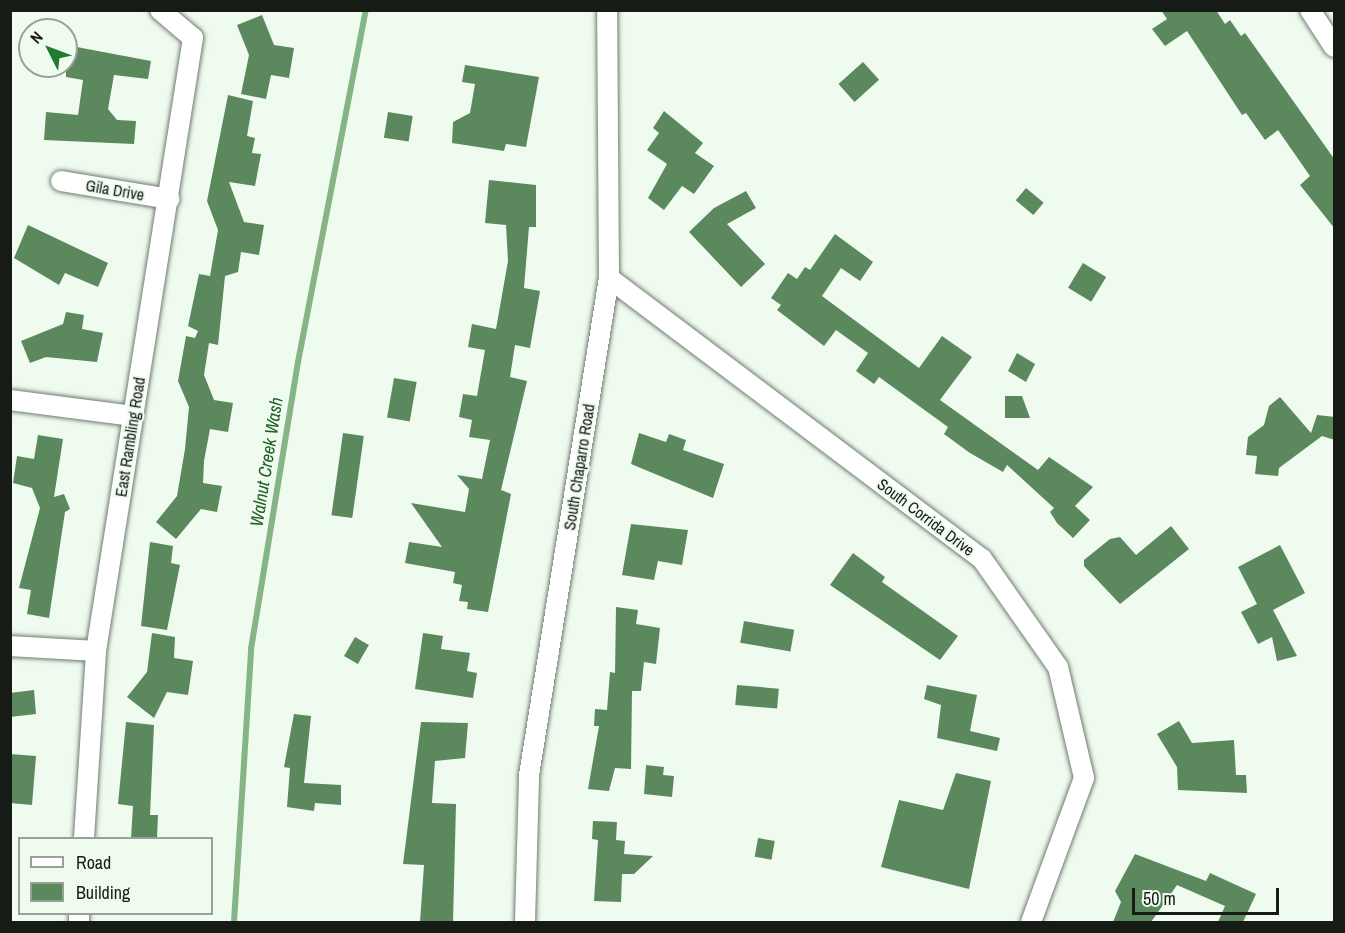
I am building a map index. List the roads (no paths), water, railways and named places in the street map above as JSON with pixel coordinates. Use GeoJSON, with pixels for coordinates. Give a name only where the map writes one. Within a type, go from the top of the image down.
{"type":"FeatureCollection","features":[{"type":"Feature","properties":{"kind":"street","name":"East Rambling Road"},"geometry":{"type":"LineString","coordinates":[[84,837],[96,651],[170,199],[193,38],[160,10]]}},
{"type":"Feature","properties":{"kind":"street","name":"South Chaparro Road"},"geometry":{"type":"LineString","coordinates":[[525,922],[529,775],[609,278],[607,10]]}},
{"type":"Feature","properties":{"kind":"street"},"geometry":{"type":"LineString","coordinates":[[1310,10],[1335,47]]}},
{"type":"Feature","properties":{"kind":"street","name":"Gila Drive"},"geometry":{"type":"LineString","coordinates":[[61,181],[170,199]]}},
{"type":"Feature","properties":{"kind":"street","name":"South Corrida Drive"},"geometry":{"type":"LineString","coordinates":[[609,278],[982,559],[1058,667],[1084,778],[1031,922]]}},
{"type":"Feature","properties":{"kind":"street"},"geometry":{"type":"LineString","coordinates":[[10,400],[133,416]]}},
{"type":"Feature","properties":{"kind":"street"},"geometry":{"type":"LineString","coordinates":[[10,646],[96,651]]}},
{"type":"Feature","properties":{"kind":"waterway","name":"Walnut Creek Wash"},"geometry":{"type":"LineString","coordinates":[[234,922],[251,649],[298,362],[366,10]]}}]}
